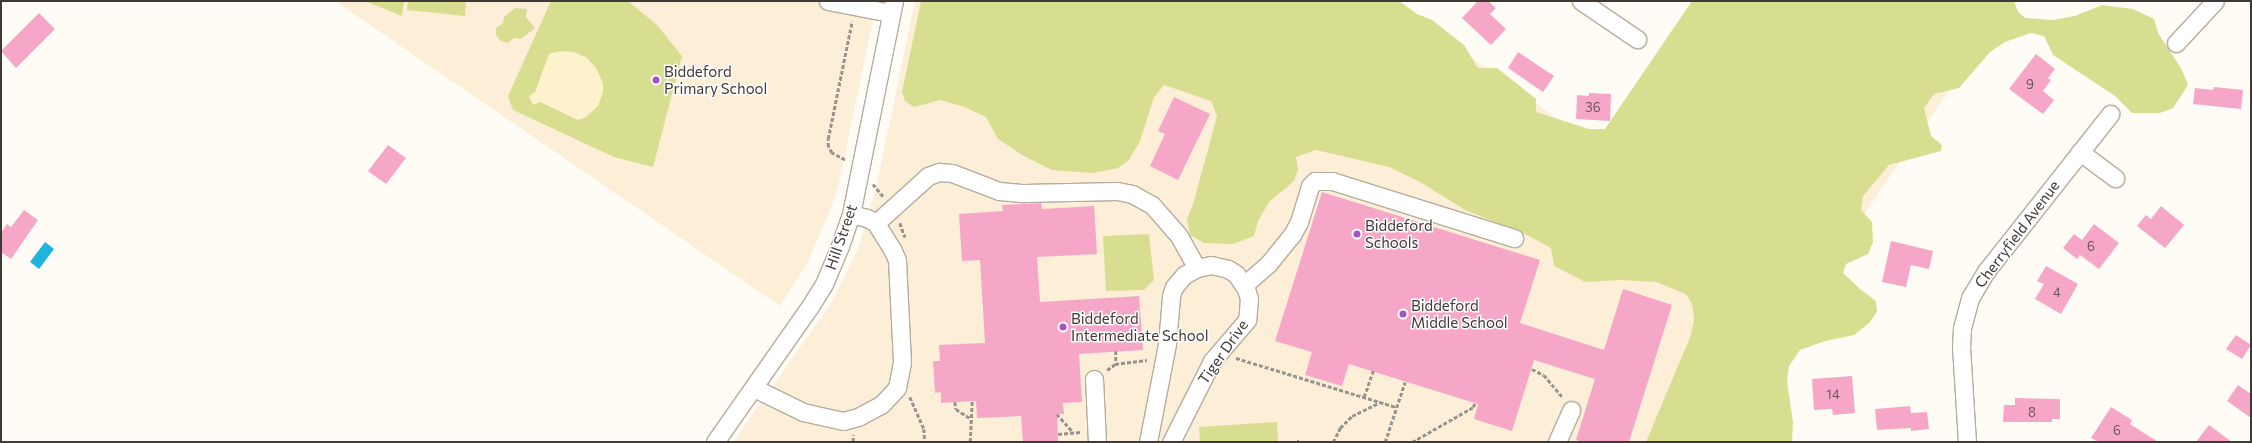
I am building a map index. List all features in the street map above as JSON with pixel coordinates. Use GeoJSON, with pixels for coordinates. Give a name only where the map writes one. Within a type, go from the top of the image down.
{"type":"FeatureCollection","features":[{"type":"Feature","properties":{"kind":"street"},"geometry":{"type":"LineString","coordinates":[[828,1],[892,7]]}},
{"type":"Feature","properties":{"kind":"street"},"geometry":{"type":"LineString","coordinates":[[1582,1],[1637,39]]}},
{"type":"Feature","properties":{"kind":"street"},"geometry":{"type":"LineString","coordinates":[[2176,43],[2205,4]]}},
{"type":"Feature","properties":{"kind":"street","name":"Hill Street"},"geometry":{"type":"LineString","coordinates":[[715,442],[754,388],[824,284],[851,214],[892,7]]}},
{"type":"Feature","properties":{"kind":"street","name":"Cherryfield Avenue"},"geometry":{"type":"LineString","coordinates":[[1967,442],[1961,341],[1965,311],[1970,298],[1986,270],[2110,114]]}},
{"type":"Feature","properties":{"kind":"street"},"geometry":{"type":"LineString","coordinates":[[2080,152],[2115,178]]}},
{"type":"Feature","properties":{"kind":"street"},"geometry":{"type":"LineString","coordinates":[[876,223],[928,176],[939,172],[952,173],[1005,191],[1024,193],[1117,191],[1141,197],[1156,209],[1179,236],[1196,268]]}},
{"type":"Feature","properties":{"kind":"street"},"geometry":{"type":"LineString","coordinates":[[1244,285],[1270,263],[1292,235],[1299,222],[1310,186],[1315,181],[1332,181],[1514,238]]}},
{"type":"Feature","properties":{"kind":"street"},"geometry":{"type":"LineString","coordinates":[[754,388],[803,412],[843,421],[858,417],[882,404],[897,388],[902,362],[897,260],[876,223],[867,218],[851,214]]}},
{"type":"Feature","properties":{"kind":"street","name":"Tiger Drive"},"geometry":{"type":"LineString","coordinates":[[1148,442],[1167,344],[1171,296],[1179,280],[1189,271],[1211,265],[1228,269],[1236,274],[1244,285],[1249,299],[1247,320],[1212,361],[1171,442]]}},
{"type":"Feature","properties":{"kind":"street"},"geometry":{"type":"LineString","coordinates":[[1094,379],[1097,437]]}},
{"type":"Feature","properties":{"kind":"street"},"geometry":{"type":"LineString","coordinates":[[1556,442],[1571,410]]}},
{"type":"Feature","properties":{"kind":"path"},"geometry":{"type":"LineString","coordinates":[[1116,351],[1116,363]]}},
{"type":"Feature","properties":{"kind":"path"},"geometry":{"type":"LineString","coordinates":[[1236,352],[1233,356],[1396,407]]}},
{"type":"Feature","properties":{"kind":"path"},"geometry":{"type":"LineString","coordinates":[[1094,379],[1116,363],[1152,360]]}},
{"type":"Feature","properties":{"kind":"path"},"geometry":{"type":"LineString","coordinates":[[1532,369],[1544,375],[1560,392],[1571,410]]}},
{"type":"Feature","properties":{"kind":"path"},"geometry":{"type":"LineString","coordinates":[[1364,397],[1373,371]]}},
{"type":"Feature","properties":{"kind":"path"},"geometry":{"type":"LineString","coordinates":[[1385,442],[1405,382]]}},
{"type":"Feature","properties":{"kind":"path"},"geometry":{"type":"LineString","coordinates":[[970,442],[972,401]]}},
{"type":"Feature","properties":{"kind":"path"},"geometry":{"type":"LineString","coordinates":[[954,402],[956,409],[970,418]]}},
{"type":"Feature","properties":{"kind":"path"},"geometry":{"type":"LineString","coordinates":[[1333,442],[1340,428],[1352,416],[1382,402]]}},
{"type":"Feature","properties":{"kind":"path"},"geometry":{"type":"LineString","coordinates":[[1412,442],[1473,407],[1475,403]]}},
{"type":"Feature","properties":{"kind":"path"},"geometry":{"type":"LineString","coordinates":[[1057,414],[1074,433]]}},
{"type":"Feature","properties":{"kind":"path"},"geometry":{"type":"LineString","coordinates":[[1058,434],[1074,433],[1097,437]]}},
{"type":"Feature","properties":{"kind":"shaded area","name":"Biddeford Primary School"},"geometry":{"type":"Polygon","coordinates":[[[335,1],[877,1],[838,187],[829,213],[807,264],[780,306],[335,1]]]}},
{"type":"Feature","properties":{"kind":"shaded area","name":"Biddeford Schools"},"geometry":{"type":"Polygon","coordinates":[[[915,1],[1392,1],[1601,150],[1979,47],[1707,442],[733,442],[830,305],[858,249],[876,188],[915,1]]]}},
{"type":"Feature","properties":{"kind":"green space"},"geometry":{"type":"Polygon","coordinates":[[[404,1],[402,16],[367,2],[404,1]]]}},
{"type":"Feature","properties":{"kind":"green space"},"geometry":{"type":"Polygon","coordinates":[[[408,1],[466,1],[465,16],[407,10],[408,1]]]}},
{"type":"Feature","properties":{"kind":"green space"},"geometry":{"type":"Polygon","coordinates":[[[551,1],[628,1],[657,25],[682,56],[653,167],[614,157],[513,110],[508,96],[551,1]]]}},
{"type":"Feature","properties":{"kind":"green space"},"geometry":{"type":"Polygon","coordinates":[[[921,1],[1399,1],[1417,14],[1432,20],[1464,45],[1478,68],[1497,68],[1536,99],[1536,112],[1589,129],[1605,129],[1692,1],[2014,1],[2018,12],[2025,18],[2052,20],[2075,16],[2102,5],[2133,9],[2154,19],[2158,33],[2182,70],[2188,85],[2173,108],[2160,113],[2132,113],[2115,96],[2053,55],[2044,36],[2031,33],[2005,42],[1990,52],[1959,88],[1934,94],[1924,108],[1931,136],[1942,145],[1941,151],[1889,165],[1863,196],[1861,210],[1872,222],[1873,242],[1868,254],[1846,264],[1843,273],[1860,289],[1876,301],[1877,312],[1869,323],[1854,335],[1825,341],[1800,350],[1789,366],[1787,381],[1793,422],[1792,442],[1646,442],[1691,335],[1694,319],[1692,304],[1686,294],[1656,282],[1621,280],[1585,282],[1554,266],[1551,248],[1527,235],[1465,210],[1422,183],[1389,167],[1316,150],[1296,157],[1298,170],[1294,181],[1269,202],[1258,221],[1254,236],[1233,244],[1204,243],[1190,235],[1187,219],[1194,201],[1217,116],[1211,101],[1164,85],[1154,97],[1140,141],[1129,160],[1118,168],[1093,173],[1052,170],[1022,155],[998,139],[986,117],[962,106],[940,100],[914,107],[905,101],[902,92],[921,1]]]}},
{"type":"Feature","properties":{"kind":"green space"},"geometry":{"type":"Polygon","coordinates":[[[515,8],[527,9],[526,17],[535,28],[521,39],[514,38],[508,43],[501,41],[496,35],[496,28],[503,23],[504,17],[515,8]]]}},
{"type":"Feature","properties":{"kind":"green space"},"geometry":{"type":"Polygon","coordinates":[[[1149,234],[1154,280],[1144,290],[1106,291],[1103,236],[1149,234]]]}},
{"type":"Feature","properties":{"kind":"green space"},"geometry":{"type":"Polygon","coordinates":[[[1277,422],[1278,442],[1200,442],[1199,427],[1277,422]]]}},
{"type":"Feature","properties":{"kind":"sand"},"geometry":{"type":"Polygon","coordinates":[[[561,51],[573,52],[586,57],[596,68],[603,83],[603,92],[598,106],[586,117],[578,120],[540,102],[533,105],[529,96],[535,92],[549,54],[561,51]]]}},
{"type":"Feature","properties":{"kind":"water"},"geometry":{"type":"Polygon","coordinates":[[[45,242],[54,249],[39,269],[30,262],[45,242]]]}},
{"type":"Feature","properties":{"kind":"building"},"geometry":{"type":"Polygon","coordinates":[[[1478,1],[1488,1],[1496,8],[1490,14],[1506,29],[1491,45],[1462,18],[1478,1]]]}},
{"type":"Feature","properties":{"kind":"building"},"geometry":{"type":"Polygon","coordinates":[[[39,13],[55,29],[16,68],[1,51],[39,13]]]}},
{"type":"Feature","properties":{"kind":"building"},"geometry":{"type":"Polygon","coordinates":[[[1518,52],[1554,76],[1543,92],[1508,68],[1518,52]]]}},
{"type":"Feature","properties":{"kind":"building"},"geometry":{"type":"Polygon","coordinates":[[[2036,54],[2055,69],[2048,78],[2051,80],[2043,91],[2054,100],[2043,114],[2009,89],[2036,54]]]}},
{"type":"Feature","properties":{"kind":"building"},"geometry":{"type":"Polygon","coordinates":[[[2214,87],[2243,90],[2241,109],[2193,104],[2195,88],[2213,90],[2214,87]]]}},
{"type":"Feature","properties":{"kind":"building"},"geometry":{"type":"Polygon","coordinates":[[[1589,93],[1611,94],[1610,121],[1576,119],[1577,95],[1589,96],[1589,93]]]}},
{"type":"Feature","properties":{"kind":"building"},"geometry":{"type":"Polygon","coordinates":[[[1174,97],[1210,114],[1178,180],[1150,166],[1165,134],[1158,131],[1174,97]]]}},
{"type":"Feature","properties":{"kind":"building"},"geometry":{"type":"Polygon","coordinates":[[[388,145],[406,158],[386,184],[368,171],[388,145]]]}},
{"type":"Feature","properties":{"kind":"building","name":"Biddeford Middle School"},"geometry":{"type":"Polygon","coordinates":[[[1322,192],[1540,260],[1520,323],[1604,350],[1623,289],[1672,305],[1629,442],[1583,442],[1576,440],[1595,379],[1534,360],[1512,431],[1474,419],[1478,404],[1349,364],[1342,386],[1305,375],[1312,352],[1275,341],[1322,192]]]}},
{"type":"Feature","properties":{"kind":"building","name":"Biddeford Intermediate School"},"geometry":{"type":"Polygon","coordinates":[[[1041,203],[1042,209],[1094,206],[1097,254],[1037,257],[1040,302],[1139,296],[1143,350],[1079,354],[1082,402],[1063,403],[1064,414],[1057,414],[1058,442],[1023,442],[1021,416],[977,418],[976,401],[941,403],[941,392],[935,393],[933,361],[940,361],[939,345],[985,343],[980,260],[962,261],[959,214],[1003,211],[1002,205],[1041,203]]]}},
{"type":"Feature","properties":{"kind":"building"},"geometry":{"type":"Polygon","coordinates":[[[2161,206],[2184,225],[2165,248],[2137,226],[2146,215],[2151,219],[2161,206]]]}},
{"type":"Feature","properties":{"kind":"building"},"geometry":{"type":"Polygon","coordinates":[[[24,210],[38,220],[11,259],[1,252],[1,233],[7,224],[11,227],[24,210]]]}},
{"type":"Feature","properties":{"kind":"building"},"geometry":{"type":"Polygon","coordinates":[[[2094,224],[2119,243],[2099,269],[2080,255],[2077,259],[2063,248],[2074,234],[2082,240],[2094,224]]]}},
{"type":"Feature","properties":{"kind":"building"},"geometry":{"type":"Polygon","coordinates":[[[1891,241],[1933,251],[1929,269],[1911,265],[1906,287],[1882,282],[1891,241]]]}},
{"type":"Feature","properties":{"kind":"building"},"geometry":{"type":"Polygon","coordinates":[[[2046,266],[2078,284],[2061,314],[2035,299],[2044,284],[2037,281],[2046,266]]]}},
{"type":"Feature","properties":{"kind":"building"},"geometry":{"type":"Polygon","coordinates":[[[2236,335],[2251,345],[2242,359],[2226,349],[2236,335]]]}},
{"type":"Feature","properties":{"kind":"building"},"geometry":{"type":"Polygon","coordinates":[[[1852,376],[1855,413],[1833,415],[1832,409],[1814,410],[1812,379],[1852,376]]]}},
{"type":"Feature","properties":{"kind":"building"},"geometry":{"type":"Polygon","coordinates":[[[2238,385],[2251,394],[2251,418],[2227,401],[2238,385]]]}},
{"type":"Feature","properties":{"kind":"building"},"geometry":{"type":"Polygon","coordinates":[[[2015,398],[2060,399],[2060,419],[2052,419],[2052,422],[2003,422],[2004,405],[2015,405],[2015,398]]]}},
{"type":"Feature","properties":{"kind":"building"},"geometry":{"type":"Polygon","coordinates":[[[1910,406],[1911,413],[1927,412],[1929,429],[1911,431],[1911,428],[1877,430],[1875,409],[1910,406]]]}},
{"type":"Feature","properties":{"kind":"building"},"geometry":{"type":"Polygon","coordinates":[[[2111,407],[2132,420],[2130,424],[2158,442],[2099,442],[2091,438],[2111,407]]]}},
{"type":"Feature","properties":{"kind":"building"},"geometry":{"type":"Polygon","coordinates":[[[2209,425],[2232,442],[2196,442],[2209,425]]]}},
{"type":"Feature","properties":{"kind":"place","name":"Biddeford Primary School"},"geometry":{"type":"Point","coordinates":[656,80]}},
{"type":"Feature","properties":{"kind":"place","name":"Biddeford Schools"},"geometry":{"type":"Point","coordinates":[1357,234]}},
{"type":"Feature","properties":{"kind":"place","name":"Biddeford Middle School"},"geometry":{"type":"Point","coordinates":[1403,314]}},
{"type":"Feature","properties":{"kind":"place","name":"Biddeford Intermediate School"},"geometry":{"type":"Point","coordinates":[1063,327]}}]}
